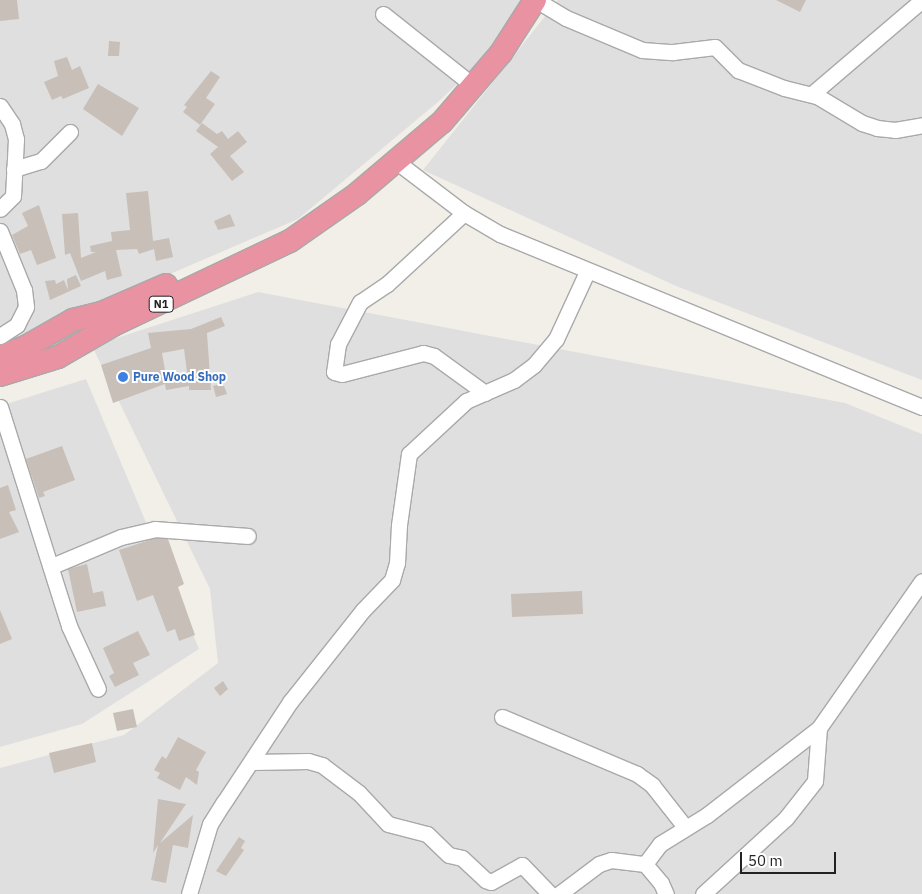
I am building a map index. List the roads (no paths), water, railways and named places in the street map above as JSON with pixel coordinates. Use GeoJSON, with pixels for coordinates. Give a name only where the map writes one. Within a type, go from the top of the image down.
{"type":"FeatureCollection","features":[{"type":"Feature","properties":{"kind":"highway","name":"N1"},"geometry":{"type":"LineString","coordinates":[[0,375],[58,357],[81,346],[115,324],[290,242],[397,162],[442,122],[474,86],[535,0]]}},
{"type":"Feature","properties":{"kind":"highway","name":"N1"},"geometry":{"type":"LineString","coordinates":[[0,357],[27,346],[73,320],[100,312],[317,221]]}},
{"type":"Feature","properties":{"kind":"street"},"geometry":{"type":"LineString","coordinates":[[535,0],[566,18],[642,50],[674,52],[715,48],[747,74],[784,88],[812,94],[862,123],[877,128],[895,130],[922,125]]}},
{"type":"Feature","properties":{"kind":"street"},"geometry":{"type":"LineString","coordinates":[[812,94],[922,0]]}},
{"type":"Feature","properties":{"kind":"street"},"geometry":{"type":"LineString","coordinates":[[384,14],[474,86]]}},
{"type":"Feature","properties":{"kind":"street"},"geometry":{"type":"LineString","coordinates":[[0,106],[15,130],[12,199],[0,209]]}},
{"type":"Feature","properties":{"kind":"street"},"geometry":{"type":"LineString","coordinates":[[14,169],[41,161],[70,132]]}},
{"type":"Feature","properties":{"kind":"street"},"geometry":{"type":"LineString","coordinates":[[397,162],[464,213],[500,234],[587,272],[922,407]]}},
{"type":"Feature","properties":{"kind":"street"},"geometry":{"type":"LineString","coordinates":[[464,213],[387,284],[360,302],[338,344],[334,372],[342,374],[422,353],[434,356],[485,393]]}},
{"type":"Feature","properties":{"kind":"street"},"geometry":{"type":"LineString","coordinates":[[0,231],[24,290],[26,307],[18,325],[0,336]]}},
{"type":"Feature","properties":{"kind":"street"},"geometry":{"type":"LineString","coordinates":[[189,894],[210,824],[253,762],[290,702],[363,610],[392,580],[397,564],[398,525],[409,454],[466,401],[514,380],[540,359],[556,339],[587,272]]}},
{"type":"Feature","properties":{"kind":"street"},"geometry":{"type":"LineString","coordinates":[[0,407],[36,527],[52,566],[69,626],[98,689]]}},
{"type":"Feature","properties":{"kind":"street"},"geometry":{"type":"LineString","coordinates":[[52,566],[121,537],[155,529],[248,536]]}},
{"type":"Feature","properties":{"kind":"street"},"geometry":{"type":"LineString","coordinates":[[645,864],[660,844],[722,804],[819,728],[922,581]]}},
{"type":"Feature","properties":{"kind":"street"},"geometry":{"type":"LineString","coordinates":[[502,717],[637,774],[652,785],[685,828]]}},
{"type":"Feature","properties":{"kind":"street"},"geometry":{"type":"LineString","coordinates":[[703,894],[786,818],[815,781],[819,728]]}},
{"type":"Feature","properties":{"kind":"street"},"geometry":{"type":"LineString","coordinates":[[253,762],[308,761],[322,765],[359,792],[388,824],[427,834],[448,855],[462,858],[486,880],[491,882],[522,865],[550,894]]}},
{"type":"Feature","properties":{"kind":"street"},"geometry":{"type":"LineString","coordinates":[[559,894],[606,861],[645,864],[661,883],[666,894]]}},
{"type":"Feature","properties":{"kind":"place","name":"Pure Wood Shop"},"geometry":{"type":"Point","coordinates":[123,377]}}]}
